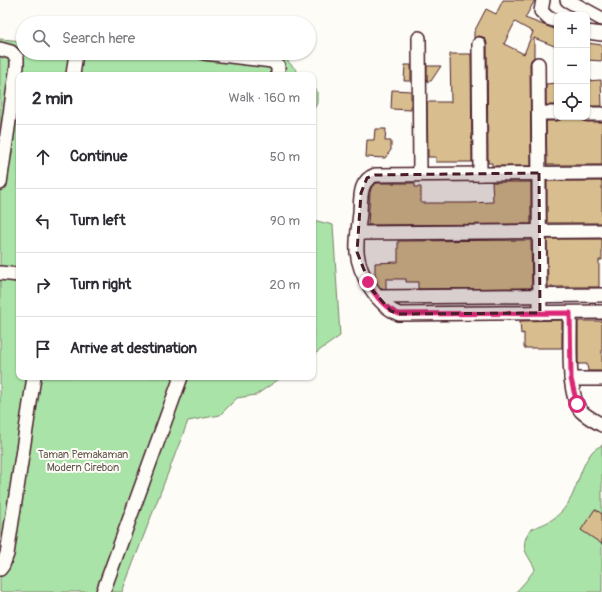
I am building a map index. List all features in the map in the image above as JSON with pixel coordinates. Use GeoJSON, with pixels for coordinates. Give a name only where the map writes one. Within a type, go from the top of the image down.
{"type":"FeatureCollection","features":[{"type":"Feature","properties":{"kind":"street"},"geometry":{"type":"LineString","coordinates":[[542,0],[541,11],[548,18],[554,20]]}},
{"type":"Feature","properties":{"kind":"street"},"geometry":{"type":"LineString","coordinates":[[567,0],[602,19]]}},
{"type":"Feature","properties":{"kind":"street"},"geometry":{"type":"LineString","coordinates":[[590,32],[602,34]]}},
{"type":"Feature","properties":{"kind":"street"},"geometry":{"type":"LineString","coordinates":[[419,38],[420,174]]}},
{"type":"Feature","properties":{"kind":"street"},"geometry":{"type":"LineString","coordinates":[[479,44],[480,174]]}},
{"type":"Feature","properties":{"kind":"street"},"geometry":{"type":"LineString","coordinates":[[0,49],[12,52],[16,57]]}},
{"type":"Feature","properties":{"kind":"street"},"geometry":{"type":"LineString","coordinates":[[16,72],[17,60]]}},
{"type":"Feature","properties":{"kind":"street"},"geometry":{"type":"LineString","coordinates":[[73,72],[75,60]]}},
{"type":"Feature","properties":{"kind":"street"},"geometry":{"type":"LineString","coordinates":[[264,60],[272,61],[278,66],[278,72]]}},
{"type":"Feature","properties":{"kind":"street"},"geometry":{"type":"LineString","coordinates":[[538,64],[540,313]]}},
{"type":"Feature","properties":{"kind":"street"},"geometry":{"type":"LineString","coordinates":[[0,183],[16,73]]}},
{"type":"Feature","properties":{"kind":"street"},"geometry":{"type":"LineString","coordinates":[[538,113],[554,113]]}},
{"type":"Feature","properties":{"kind":"street"},"geometry":{"type":"LineString","coordinates":[[590,114],[602,114]]}},
{"type":"Feature","properties":{"kind":"street"},"geometry":{"type":"LineString","coordinates":[[602,173],[375,175],[368,178],[364,183],[361,194],[357,252],[368,282],[377,297],[392,311],[399,314],[602,312]]}},
{"type":"Feature","properties":{"kind":"street"},"geometry":{"type":"LineString","coordinates":[[358,233],[602,231]]}},
{"type":"Feature","properties":{"kind":"street"},"geometry":{"type":"LineString","coordinates":[[0,273],[16,275]]}},
{"type":"Feature","properties":{"kind":"street"},"geometry":{"type":"LineString","coordinates":[[377,297],[602,295]]}},
{"type":"Feature","properties":{"kind":"street"},"geometry":{"type":"LineString","coordinates":[[570,313],[571,379],[574,395],[581,410],[602,425]]}},
{"type":"Feature","properties":{"kind":"street"},"geometry":{"type":"LineString","coordinates":[[571,379],[602,379]]}},
{"type":"Feature","properties":{"kind":"street"},"geometry":{"type":"LineString","coordinates":[[0,569],[7,554],[34,380]]}},
{"type":"Feature","properties":{"kind":"street"},"geometry":{"type":"LineString","coordinates":[[103,592],[180,380]]}},
{"type":"Feature","properties":{"kind":"highlighted area"},"geometry":{"type":"Polygon","coordinates":[[[539,173],[540,313],[399,314],[391,311],[372,290],[357,252],[361,193],[367,178],[375,175],[539,173]]]}},
{"type":"Feature","properties":{"kind":"green space","name":"Taman Pemakaman Modern Cirebon"},"geometry":{"type":"Polygon","coordinates":[[[0,39],[16,40],[16,60],[287,60],[298,72],[16,72],[16,380],[278,380],[256,395],[237,398],[220,415],[188,421],[122,592],[0,592],[0,39]]]}},
{"type":"Feature","properties":{"kind":"green space"},"geometry":{"type":"Polygon","coordinates":[[[316,90],[317,91],[316,105],[316,90]]]}},
{"type":"Feature","properties":{"kind":"green space"},"geometry":{"type":"Polygon","coordinates":[[[316,221],[333,225],[340,336],[316,353],[316,221]]]}},
{"type":"Feature","properties":{"kind":"green space"},"geometry":{"type":"Polygon","coordinates":[[[602,445],[602,592],[516,592],[535,569],[526,553],[524,545],[527,535],[533,528],[551,520],[563,510],[572,496],[587,459],[595,449],[602,445]]]}},
{"type":"Feature","properties":{"kind":"building"},"geometry":{"type":"Polygon","coordinates":[[[503,0],[535,0],[525,18],[554,29],[554,46],[534,38],[534,57],[530,64],[531,166],[492,166],[492,163],[488,163],[487,44],[483,37],[479,36],[474,38],[474,32],[486,9],[496,14],[503,0]],[[515,22],[504,44],[524,54],[533,32],[515,22]]]}},
{"type":"Feature","properties":{"kind":"building"},"geometry":{"type":"Polygon","coordinates":[[[590,43],[602,45],[602,61],[590,60],[590,43]]]}},
{"type":"Feature","properties":{"kind":"building"},"geometry":{"type":"Polygon","coordinates":[[[450,54],[471,54],[472,162],[436,162],[436,157],[428,157],[427,102],[451,102],[450,54]]]}},
{"type":"Feature","properties":{"kind":"building"},"geometry":{"type":"Polygon","coordinates":[[[405,65],[411,65],[411,81],[404,81],[405,65]]]}},
{"type":"Feature","properties":{"kind":"building"},"geometry":{"type":"Polygon","coordinates":[[[427,66],[441,66],[431,81],[427,81],[427,66]]]}},
{"type":"Feature","properties":{"kind":"building"},"geometry":{"type":"Polygon","coordinates":[[[601,80],[602,106],[590,106],[590,81],[601,80]]]}},
{"type":"Feature","properties":{"kind":"building"},"geometry":{"type":"Polygon","coordinates":[[[554,83],[554,105],[546,105],[546,84],[554,83]]]}},
{"type":"Feature","properties":{"kind":"building"},"geometry":{"type":"Polygon","coordinates":[[[392,90],[411,91],[411,110],[391,109],[392,90]]]}},
{"type":"Feature","properties":{"kind":"building"},"geometry":{"type":"Polygon","coordinates":[[[582,120],[587,122],[602,122],[602,165],[547,165],[546,121],[582,120]]]}},
{"type":"Feature","properties":{"kind":"building"},"geometry":{"type":"Polygon","coordinates":[[[375,129],[386,129],[385,141],[391,141],[391,150],[385,158],[366,157],[367,140],[374,140],[375,129]]]}},
{"type":"Feature","properties":{"kind":"building"},"geometry":{"type":"Polygon","coordinates":[[[547,181],[602,181],[602,223],[547,223],[547,181]]]}},
{"type":"Feature","properties":{"kind":"building"},"geometry":{"type":"Polygon","coordinates":[[[492,182],[531,182],[531,224],[368,225],[370,192],[372,186],[377,183],[415,183],[415,187],[421,187],[421,203],[469,203],[493,202],[492,182]]]}},
{"type":"Feature","properties":{"kind":"building"},"geometry":{"type":"Polygon","coordinates":[[[547,239],[602,239],[602,260],[599,260],[599,287],[548,287],[547,239]]]}},
{"type":"Feature","properties":{"kind":"building"},"geometry":{"type":"Polygon","coordinates":[[[531,240],[532,288],[418,289],[418,282],[406,282],[406,279],[386,279],[386,289],[381,289],[375,280],[375,263],[398,262],[398,241],[531,240]]]}},
{"type":"Feature","properties":{"kind":"building"},"geometry":{"type":"Polygon","coordinates":[[[562,320],[562,348],[524,348],[524,333],[521,334],[520,321],[562,320]]]}},
{"type":"Feature","properties":{"kind":"building"},"geometry":{"type":"Polygon","coordinates":[[[578,321],[602,321],[602,371],[588,371],[587,364],[578,364],[578,321]]]}},
{"type":"Feature","properties":{"kind":"building"},"geometry":{"type":"Polygon","coordinates":[[[595,509],[602,514],[602,544],[581,530],[595,509]]]}},
{"type":"Feature","properties":{"kind":"route"},"geometry":{"type":"LineString","coordinates":[[368,282],[382,303],[392,311],[399,314],[570,313],[571,379],[577,404]]}}]}
